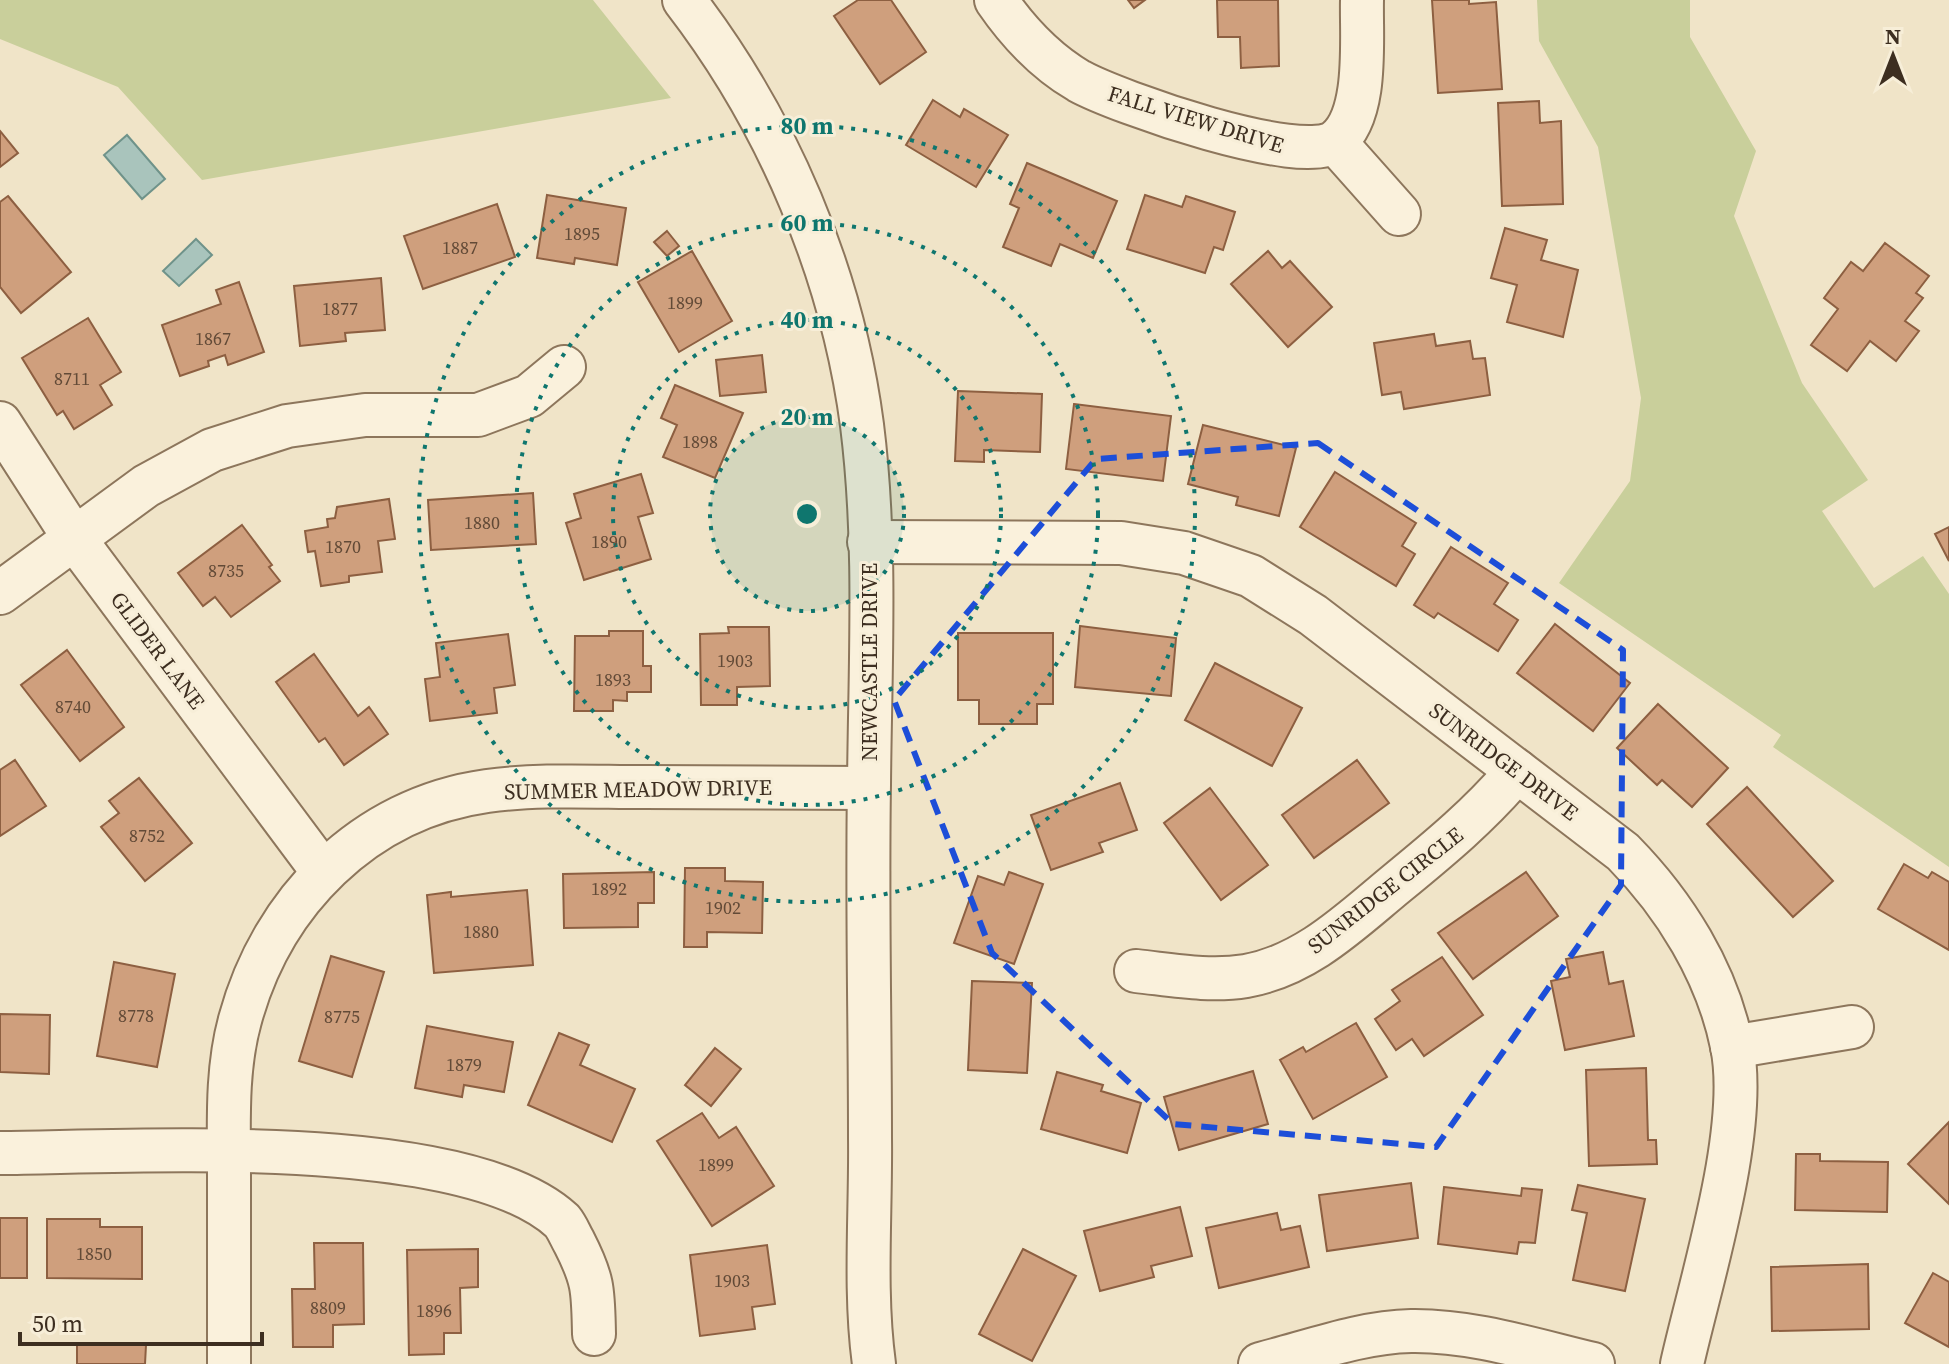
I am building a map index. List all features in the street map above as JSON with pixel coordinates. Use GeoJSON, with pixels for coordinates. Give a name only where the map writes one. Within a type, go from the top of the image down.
{"type":"FeatureCollection","features":[{"type":"Feature","properties":{"kind":"street","name":"NEWCASTLE DRIVE"},"geometry":{"type":"LineString","coordinates":[[684,0],[753,101],[788,173],[818,245],[845,335],[862,426],[869,542],[871,1327],[874,1364]]}},
{"type":"Feature","properties":{"kind":"street","name":"FALL VIEW DRIVE"},"geometry":{"type":"LineString","coordinates":[[996,0],[1039,52],[1078,80],[1122,100],[1261,143],[1296,149],[1316,148],[1335,142]]}},
{"type":"Feature","properties":{"kind":"street"},"geometry":{"type":"LineString","coordinates":[[1362,0],[1357,102],[1348,127],[1335,142],[1399,214]]}},
{"type":"Feature","properties":{"kind":"street"},"geometry":{"type":"LineString","coordinates":[[0,593],[146,486],[212,450],[287,426],[365,415],[478,415],[529,396],[564,367]]}},
{"type":"Feature","properties":{"kind":"street","name":"GLIDER LANE"},"geometry":{"type":"LineString","coordinates":[[0,423],[74,538],[323,872]]}},
{"type":"Feature","properties":{"kind":"street","name":"SUNRIDGE DRIVE"},"geometry":{"type":"LineString","coordinates":[[869,542],[1121,543],[1184,553],[1251,576],[1313,615],[1623,852],[1648,879],[1685,930],[1712,983],[1732,1047],[1735,1092],[1722,1194],[1682,1364]]}},
{"type":"Feature","properties":{"kind":"street","name":"SUNRIDGE CIRCLE"},"geometry":{"type":"LineString","coordinates":[[1136,971],[1211,980],[1249,975],[1293,961],[1330,938],[1481,814],[1517,771]]}},
{"type":"Feature","properties":{"kind":"street","name":"SUMMER MEADOW DRIVE"},"geometry":{"type":"LineString","coordinates":[[229,1364],[230,1084],[240,1020],[262,959],[294,904],[323,872],[363,837],[423,808],[486,791],[552,787],[868,788]]}},
{"type":"Feature","properties":{"kind":"street"},"geometry":{"type":"LineString","coordinates":[[1732,1047],[1852,1027]]}},
{"type":"Feature","properties":{"kind":"street"},"geometry":{"type":"LineString","coordinates":[[0,1153],[307,1153],[399,1162],[528,1196],[564,1223],[592,1277],[594,1334]]}},
{"type":"Feature","properties":{"kind":"street"},"geometry":{"type":"LineString","coordinates":[[1260,1364],[1377,1335],[1408,1331],[1473,1337],[1593,1364]]}},
{"type":"Feature","properties":{"kind":"highlighted area"},"geometry":{"type":"Polygon","coordinates":[[[1318,443],[1623,650],[1621,885],[1436,1147],[1173,1124],[992,953],[894,700],[1096,459],[1318,443]]]}},
{"type":"Feature","properties":{"kind":"green space"},"geometry":{"type":"Polygon","coordinates":[[[0,0],[593,0],[671,98],[202,180],[118,87],[0,39],[0,0]]]}},
{"type":"Feature","properties":{"kind":"green space"},"geometry":{"type":"Polygon","coordinates":[[[1537,0],[1690,0],[1690,37],[1756,151],[1734,216],[1802,383],[1868,480],[1822,511],[1874,588],[1923,556],[1949,594],[1949,867],[1773,747],[1781,735],[1559,583],[1630,481],[1641,398],[1598,147],[1539,41],[1537,0]]]}},
{"type":"Feature","properties":{"kind":"water"},"geometry":{"type":"Polygon","coordinates":[[[127,135],[165,179],[142,199],[104,155],[127,135]]]}},
{"type":"Feature","properties":{"kind":"water"},"geometry":{"type":"Polygon","coordinates":[[[196,239],[212,255],[179,286],[163,271],[196,239]]]}},
{"type":"Feature","properties":{"kind":"building"},"geometry":{"type":"Polygon","coordinates":[[[858,0],[891,0],[926,52],[880,84],[834,16],[858,0]]]}},
{"type":"Feature","properties":{"kind":"building"},"geometry":{"type":"Polygon","coordinates":[[[1128,0],[1145,0],[1134,8],[1128,0]]]}},
{"type":"Feature","properties":{"kind":"building"},"geometry":{"type":"Polygon","coordinates":[[[1217,0],[1278,0],[1279,66],[1241,68],[1240,37],[1218,37],[1217,0]]]}},
{"type":"Feature","properties":{"kind":"building"},"geometry":{"type":"Polygon","coordinates":[[[1432,0],[1469,0],[1469,4],[1496,2],[1502,89],[1438,93],[1432,0]]]}},
{"type":"Feature","properties":{"kind":"building"},"geometry":{"type":"Polygon","coordinates":[[[933,100],[960,117],[964,109],[1008,135],[976,187],[906,145],[933,100]]]}},
{"type":"Feature","properties":{"kind":"building"},"geometry":{"type":"Polygon","coordinates":[[[1539,101],[1540,123],[1561,121],[1563,204],[1502,206],[1498,103],[1539,101]]]}},
{"type":"Feature","properties":{"kind":"building"},"geometry":{"type":"Polygon","coordinates":[[[0,131],[18,153],[0,167],[0,131]]]}},
{"type":"Feature","properties":{"kind":"building"},"geometry":{"type":"Polygon","coordinates":[[[1027,163],[1117,201],[1093,258],[1060,244],[1051,266],[1003,247],[1019,208],[1010,204],[1027,163]]]}},
{"type":"Feature","properties":{"kind":"building"},"geometry":{"type":"Polygon","coordinates":[[[547,195],[626,208],[617,265],[575,258],[574,264],[537,258],[547,195]]]}},
{"type":"Feature","properties":{"kind":"building"},"geometry":{"type":"Polygon","coordinates":[[[1145,195],[1182,207],[1186,196],[1235,212],[1223,250],[1214,247],[1205,273],[1127,249],[1145,195]]]}},
{"type":"Feature","properties":{"kind":"building"},"geometry":{"type":"Polygon","coordinates":[[[8,196],[71,272],[21,313],[0,287],[0,202],[8,196]]]}},
{"type":"Feature","properties":{"kind":"building"},"geometry":{"type":"Polygon","coordinates":[[[497,204],[515,257],[423,289],[404,236],[497,204]]]}},
{"type":"Feature","properties":{"kind":"building"},"geometry":{"type":"Polygon","coordinates":[[[1505,228],[1547,240],[1541,260],[1578,270],[1563,337],[1507,322],[1517,285],[1491,278],[1505,228]]]}},
{"type":"Feature","properties":{"kind":"building"},"geometry":{"type":"Polygon","coordinates":[[[667,231],[679,246],[667,256],[654,242],[667,231]]]}},
{"type":"Feature","properties":{"kind":"building"},"geometry":{"type":"Polygon","coordinates":[[[1885,243],[1929,276],[1916,293],[1923,298],[1905,321],[1919,331],[1896,361],[1870,341],[1847,371],[1811,345],[1838,309],[1824,298],[1851,262],[1863,271],[1885,243]]]}},
{"type":"Feature","properties":{"kind":"building"},"geometry":{"type":"Polygon","coordinates":[[[692,251],[732,321],[679,352],[638,282],[692,251]]]}},
{"type":"Feature","properties":{"kind":"building"},"geometry":{"type":"Polygon","coordinates":[[[1268,251],[1282,268],[1290,261],[1332,307],[1288,347],[1231,284],[1268,251]]]}},
{"type":"Feature","properties":{"kind":"building"},"geometry":{"type":"Polygon","coordinates":[[[381,278],[385,330],[345,333],[346,341],[300,346],[294,286],[381,278]]]}},
{"type":"Feature","properties":{"kind":"building"},"geometry":{"type":"Polygon","coordinates":[[[239,282],[264,352],[228,365],[225,355],[208,361],[209,366],[180,376],[162,325],[221,304],[216,290],[239,282]]]}},
{"type":"Feature","properties":{"kind":"building"},"geometry":{"type":"Polygon","coordinates":[[[88,318],[121,372],[100,385],[112,405],[74,429],[63,411],[57,415],[22,358],[88,318]]]}},
{"type":"Feature","properties":{"kind":"building"},"geometry":{"type":"Polygon","coordinates":[[[1434,334],[1436,346],[1470,341],[1473,359],[1485,358],[1490,395],[1404,409],[1401,392],[1382,395],[1374,343],[1434,334]]]}},
{"type":"Feature","properties":{"kind":"building"},"geometry":{"type":"Polygon","coordinates":[[[762,355],[766,392],[720,396],[716,360],[762,355]]]}},
{"type":"Feature","properties":{"kind":"building"},"geometry":{"type":"Polygon","coordinates":[[[675,385],[743,413],[715,478],[663,457],[677,425],[661,418],[675,385]]]}},
{"type":"Feature","properties":{"kind":"building"},"geometry":{"type":"Polygon","coordinates":[[[958,391],[1042,394],[1040,452],[984,450],[984,462],[955,461],[958,391]]]}},
{"type":"Feature","properties":{"kind":"building"},"geometry":{"type":"Polygon","coordinates":[[[1074,404],[1171,416],[1163,481],[1066,469],[1074,404]]]}},
{"type":"Feature","properties":{"kind":"building"},"geometry":{"type":"Polygon","coordinates":[[[1203,425],[1296,448],[1279,516],[1236,505],[1238,497],[1188,484],[1203,425]]]}},
{"type":"Feature","properties":{"kind":"building"},"geometry":{"type":"Polygon","coordinates":[[[1335,472],[1416,523],[1402,546],[1415,554],[1396,586],[1300,527],[1335,472]]]}},
{"type":"Feature","properties":{"kind":"building"},"geometry":{"type":"Polygon","coordinates":[[[641,474],[653,513],[638,517],[651,559],[584,580],[566,523],[581,518],[574,494],[641,474]]]}},
{"type":"Feature","properties":{"kind":"building"},"geometry":{"type":"Polygon","coordinates":[[[533,493],[536,544],[431,550],[428,500],[533,493]]]}},
{"type":"Feature","properties":{"kind":"building"},"geometry":{"type":"Polygon","coordinates":[[[389,499],[395,539],[378,541],[382,572],[349,576],[349,582],[321,586],[315,551],[308,552],[305,531],[328,527],[327,519],[335,518],[337,507],[389,499]]]}},
{"type":"Feature","properties":{"kind":"building"},"geometry":{"type":"Polygon","coordinates":[[[242,525],[280,581],[231,617],[215,597],[203,606],[178,573],[242,525]]]}},
{"type":"Feature","properties":{"kind":"building"},"geometry":{"type":"Polygon","coordinates":[[[1949,527],[1949,561],[1935,534],[1949,527]]]}},
{"type":"Feature","properties":{"kind":"building"},"geometry":{"type":"Polygon","coordinates":[[[1451,547],[1508,583],[1494,604],[1518,620],[1498,651],[1438,613],[1434,618],[1414,605],[1451,547]]]}},
{"type":"Feature","properties":{"kind":"building"},"geometry":{"type":"Polygon","coordinates":[[[1555,624],[1630,683],[1593,731],[1517,673],[1555,624]]]}},
{"type":"Feature","properties":{"kind":"building"},"geometry":{"type":"Polygon","coordinates":[[[1080,626],[1176,638],[1171,696],[1075,687],[1080,626]]]}},
{"type":"Feature","properties":{"kind":"building"},"geometry":{"type":"Polygon","coordinates":[[[728,627],[769,627],[770,686],[737,687],[737,705],[701,705],[700,634],[729,633],[728,627]]]}},
{"type":"Feature","properties":{"kind":"building"},"geometry":{"type":"Polygon","coordinates":[[[609,631],[643,631],[643,666],[651,666],[651,692],[627,692],[627,701],[613,700],[613,711],[574,711],[575,636],[609,636],[609,631]]]}},
{"type":"Feature","properties":{"kind":"building"},"geometry":{"type":"Polygon","coordinates":[[[958,633],[1053,633],[1053,704],[1037,704],[1037,724],[979,724],[979,700],[958,700],[958,633]]]}},
{"type":"Feature","properties":{"kind":"building"},"geometry":{"type":"Polygon","coordinates":[[[508,634],[515,685],[494,688],[497,713],[430,721],[425,679],[440,677],[436,643],[508,634]]]}},
{"type":"Feature","properties":{"kind":"building"},"geometry":{"type":"Polygon","coordinates":[[[67,650],[124,727],[80,761],[21,685],[67,650]]]}},
{"type":"Feature","properties":{"kind":"building"},"geometry":{"type":"Polygon","coordinates":[[[314,654],[358,716],[369,707],[388,734],[344,765],[325,738],[319,742],[276,682],[314,654]]]}},
{"type":"Feature","properties":{"kind":"building"},"geometry":{"type":"Polygon","coordinates":[[[1215,663],[1302,708],[1272,766],[1185,720],[1215,663]]]}},
{"type":"Feature","properties":{"kind":"building"},"geometry":{"type":"Polygon","coordinates":[[[1658,704],[1728,768],[1692,807],[1662,780],[1657,785],[1617,748],[1658,704]]]}},
{"type":"Feature","properties":{"kind":"building"},"geometry":{"type":"Polygon","coordinates":[[[15,760],[46,806],[0,836],[0,770],[15,760]]]}},
{"type":"Feature","properties":{"kind":"building"},"geometry":{"type":"Polygon","coordinates":[[[1357,760],[1389,803],[1314,858],[1282,815],[1357,760]]]}},
{"type":"Feature","properties":{"kind":"building"},"geometry":{"type":"Polygon","coordinates":[[[139,778],[192,843],[145,881],[101,827],[119,813],[109,801],[139,778]]]}},
{"type":"Feature","properties":{"kind":"building"},"geometry":{"type":"Polygon","coordinates":[[[1120,783],[1137,830],[1099,843],[1103,852],[1051,870],[1031,815],[1120,783]]]}},
{"type":"Feature","properties":{"kind":"building"},"geometry":{"type":"Polygon","coordinates":[[[1747,787],[1833,881],[1793,917],[1707,824],[1747,787]]]}},
{"type":"Feature","properties":{"kind":"building"},"geometry":{"type":"Polygon","coordinates":[[[1210,788],[1268,865],[1221,900],[1164,823],[1210,788]]]}},
{"type":"Feature","properties":{"kind":"building"},"geometry":{"type":"Polygon","coordinates":[[[1904,864],[1928,878],[1932,872],[1949,882],[1949,950],[1878,909],[1904,864]]]}},
{"type":"Feature","properties":{"kind":"building"},"geometry":{"type":"Polygon","coordinates":[[[685,868],[725,868],[725,881],[763,882],[762,933],[707,932],[707,947],[684,947],[685,868]]]}},
{"type":"Feature","properties":{"kind":"building"},"geometry":{"type":"Polygon","coordinates":[[[654,872],[654,903],[638,903],[638,927],[564,928],[563,874],[654,872]]]}},
{"type":"Feature","properties":{"kind":"building"},"geometry":{"type":"Polygon","coordinates":[[[1009,872],[1043,884],[1014,964],[954,943],[978,876],[1004,885],[1009,872]]]}},
{"type":"Feature","properties":{"kind":"building"},"geometry":{"type":"Polygon","coordinates":[[[1526,872],[1558,916],[1473,979],[1438,933],[1526,872]]]}},
{"type":"Feature","properties":{"kind":"building"},"geometry":{"type":"Polygon","coordinates":[[[527,890],[533,965],[434,973],[427,895],[451,892],[451,897],[527,890]]]}},
{"type":"Feature","properties":{"kind":"building"},"geometry":{"type":"Polygon","coordinates":[[[1603,952],[1609,984],[1623,981],[1634,1036],[1565,1050],[1551,981],[1570,977],[1566,959],[1603,952]]]}},
{"type":"Feature","properties":{"kind":"building"},"geometry":{"type":"Polygon","coordinates":[[[331,956],[384,972],[352,1077],[299,1061],[331,956]]]}},
{"type":"Feature","properties":{"kind":"building"},"geometry":{"type":"Polygon","coordinates":[[[1442,957],[1483,1015],[1424,1056],[1412,1039],[1396,1050],[1375,1019],[1400,1001],[1392,990],[1442,957]]]}},
{"type":"Feature","properties":{"kind":"building"},"geometry":{"type":"Polygon","coordinates":[[[114,962],[175,974],[157,1067],[97,1056],[114,962]]]}},
{"type":"Feature","properties":{"kind":"building"},"geometry":{"type":"Polygon","coordinates":[[[972,981],[1032,983],[1027,1073],[968,1070],[972,981]]]}},
{"type":"Feature","properties":{"kind":"building"},"geometry":{"type":"Polygon","coordinates":[[[0,1014],[50,1015],[49,1074],[0,1072],[0,1014]]]}},
{"type":"Feature","properties":{"kind":"building"},"geometry":{"type":"Polygon","coordinates":[[[1356,1023],[1387,1077],[1313,1119],[1280,1060],[1303,1047],[1306,1052],[1356,1023]]]}},
{"type":"Feature","properties":{"kind":"building"},"geometry":{"type":"Polygon","coordinates":[[[427,1026],[513,1042],[504,1092],[464,1085],[462,1097],[415,1088],[427,1026]]]}},
{"type":"Feature","properties":{"kind":"building"},"geometry":{"type":"Polygon","coordinates":[[[559,1033],[589,1045],[580,1065],[635,1089],[612,1142],[528,1105],[559,1033]]]}},
{"type":"Feature","properties":{"kind":"building"},"geometry":{"type":"Polygon","coordinates":[[[715,1048],[741,1069],[711,1106],[685,1085],[715,1048]]]}},
{"type":"Feature","properties":{"kind":"building"},"geometry":{"type":"Polygon","coordinates":[[[1646,1068],[1648,1140],[1656,1140],[1657,1164],[1589,1166],[1586,1070],[1646,1068]]]}},
{"type":"Feature","properties":{"kind":"building"},"geometry":{"type":"Polygon","coordinates":[[[1253,1071],[1268,1124],[1179,1150],[1164,1097],[1253,1071]]]}},
{"type":"Feature","properties":{"kind":"building"},"geometry":{"type":"Polygon","coordinates":[[[1057,1072],[1103,1085],[1101,1091],[1141,1103],[1127,1153],[1041,1129],[1057,1072]]]}},
{"type":"Feature","properties":{"kind":"building"},"geometry":{"type":"Polygon","coordinates":[[[702,1113],[719,1138],[736,1127],[774,1186],[712,1226],[657,1141],[702,1113]]]}},
{"type":"Feature","properties":{"kind":"building"},"geometry":{"type":"Polygon","coordinates":[[[1949,1122],[1949,1204],[1908,1164],[1949,1122]]]}},
{"type":"Feature","properties":{"kind":"building"},"geometry":{"type":"Polygon","coordinates":[[[1796,1154],[1820,1154],[1820,1161],[1888,1162],[1887,1212],[1795,1210],[1796,1154]]]}},
{"type":"Feature","properties":{"kind":"building"},"geometry":{"type":"Polygon","coordinates":[[[1411,1183],[1418,1238],[1327,1251],[1319,1195],[1411,1183]]]}},
{"type":"Feature","properties":{"kind":"building"},"geometry":{"type":"Polygon","coordinates":[[[1578,1185],[1645,1199],[1625,1291],[1573,1280],[1587,1213],[1572,1210],[1578,1185]]]}},
{"type":"Feature","properties":{"kind":"building"},"geometry":{"type":"Polygon","coordinates":[[[1444,1187],[1521,1196],[1522,1188],[1542,1190],[1535,1243],[1519,1242],[1517,1254],[1438,1244],[1444,1187]]]}},
{"type":"Feature","properties":{"kind":"building"},"geometry":{"type":"Polygon","coordinates":[[[1180,1207],[1192,1256],[1151,1266],[1154,1277],[1100,1291],[1084,1231],[1180,1207]]]}},
{"type":"Feature","properties":{"kind":"building"},"geometry":{"type":"Polygon","coordinates":[[[1277,1213],[1281,1230],[1300,1226],[1309,1267],[1219,1288],[1206,1228],[1277,1213]]]}},
{"type":"Feature","properties":{"kind":"building"},"geometry":{"type":"Polygon","coordinates":[[[0,1218],[27,1218],[27,1278],[0,1278],[0,1218]]]}},
{"type":"Feature","properties":{"kind":"building"},"geometry":{"type":"Polygon","coordinates":[[[47,1219],[100,1219],[100,1227],[142,1227],[142,1279],[47,1278],[47,1219]]]}},
{"type":"Feature","properties":{"kind":"building"},"geometry":{"type":"Polygon","coordinates":[[[314,1243],[363,1243],[364,1324],[333,1325],[333,1347],[293,1347],[292,1289],[315,1289],[314,1243]]]}},
{"type":"Feature","properties":{"kind":"building"},"geometry":{"type":"Polygon","coordinates":[[[767,1245],[775,1304],[752,1307],[755,1329],[700,1336],[690,1255],[767,1245]]]}},
{"type":"Feature","properties":{"kind":"building"},"geometry":{"type":"Polygon","coordinates":[[[478,1249],[478,1287],[460,1288],[461,1333],[444,1333],[444,1354],[409,1355],[407,1250],[478,1249]]]}},
{"type":"Feature","properties":{"kind":"building"},"geometry":{"type":"Polygon","coordinates":[[[1023,1249],[1076,1276],[1032,1361],[979,1334],[1023,1249]]]}},
{"type":"Feature","properties":{"kind":"building"},"geometry":{"type":"Polygon","coordinates":[[[1868,1264],[1869,1329],[1772,1331],[1771,1267],[1868,1264]]]}},
{"type":"Feature","properties":{"kind":"building"},"geometry":{"type":"Polygon","coordinates":[[[1933,1273],[1949,1282],[1949,1347],[1905,1323],[1933,1273]]]}},
{"type":"Feature","properties":{"kind":"building"},"geometry":{"type":"Polygon","coordinates":[[[77,1344],[146,1345],[145,1364],[77,1364],[77,1344]]]}}]}
